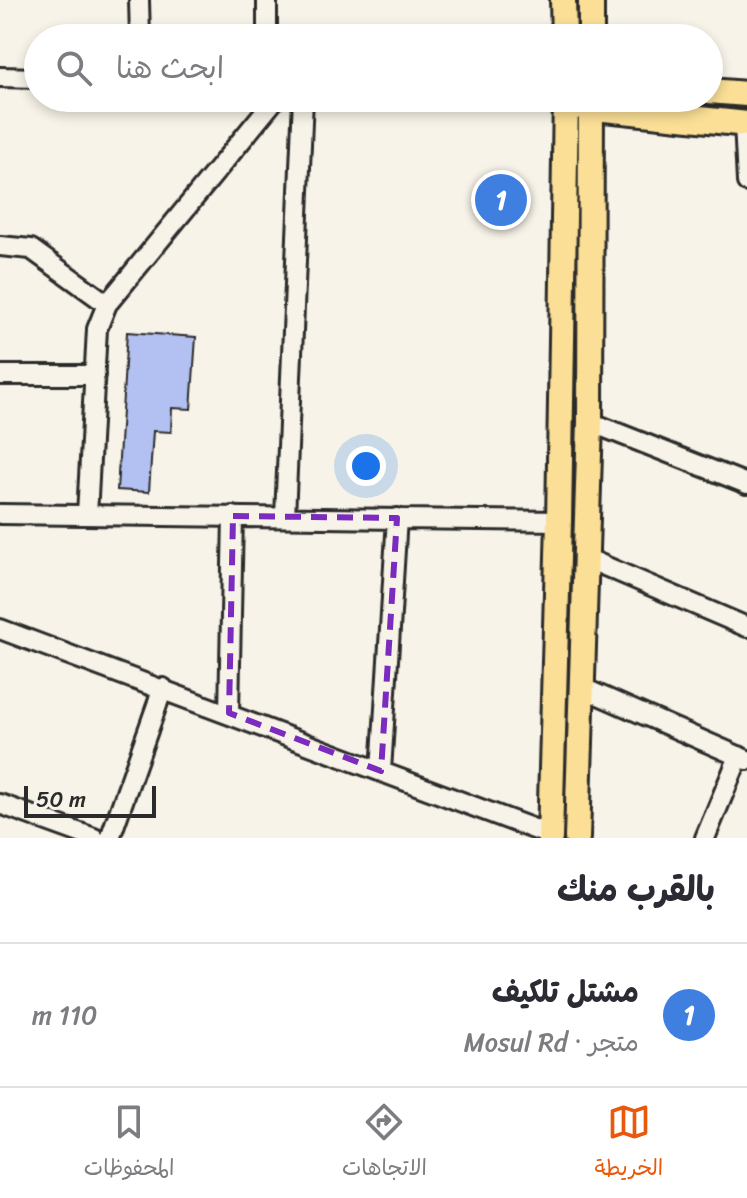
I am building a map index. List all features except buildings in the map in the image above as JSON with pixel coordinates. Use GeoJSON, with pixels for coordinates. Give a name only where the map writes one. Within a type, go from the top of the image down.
{"type":"FeatureCollection","features":[{"type":"Feature","properties":{"kind":"main road"},"geometry":{"type":"LineString","coordinates":[[563,0],[564,24]]}},
{"type":"Feature","properties":{"kind":"main road"},"geometry":{"type":"LineString","coordinates":[[591,0],[591,24]]}},
{"type":"Feature","properties":{"kind":"main road"},"geometry":{"type":"LineString","coordinates":[[723,92],[747,94]]}},
{"type":"Feature","properties":{"kind":"main road"},"geometry":{"type":"LineString","coordinates":[[550,837],[566,112]]}},
{"type":"Feature","properties":{"kind":"main road"},"geometry":{"type":"LineString","coordinates":[[577,838],[590,422],[591,112]]}},
{"type":"Feature","properties":{"kind":"main road"},"geometry":{"type":"LineString","coordinates":[[660,112],[745,123]]}},
{"type":"Feature","properties":{"kind":"street"},"geometry":{"type":"LineString","coordinates":[[139,0],[140,24]]}},
{"type":"Feature","properties":{"kind":"street"},"geometry":{"type":"LineString","coordinates":[[267,0],[267,24]]}},
{"type":"Feature","properties":{"kind":"street"},"geometry":{"type":"LineString","coordinates":[[0,77],[24,78]]}},
{"type":"Feature","properties":{"kind":"street"},"geometry":{"type":"LineString","coordinates":[[87,515],[97,329],[107,304],[265,112]]}},
{"type":"Feature","properties":{"kind":"street"},"geometry":{"type":"LineString","coordinates":[[285,517],[302,112]]}},
{"type":"Feature","properties":{"kind":"street"},"geometry":{"type":"LineString","coordinates":[[745,123],[747,182]]}},
{"type":"Feature","properties":{"kind":"street"},"geometry":{"type":"LineString","coordinates":[[0,246],[31,249],[107,304]]}},
{"type":"Feature","properties":{"kind":"street"},"geometry":{"type":"LineString","coordinates":[[0,375],[95,375]]}},
{"type":"Feature","properties":{"kind":"street"},"geometry":{"type":"LineString","coordinates":[[590,422],[747,484]]}},
{"type":"Feature","properties":{"kind":"street"},"geometry":{"type":"LineString","coordinates":[[0,514],[559,521]]}},
{"type":"Feature","properties":{"kind":"street"},"geometry":{"type":"LineString","coordinates":[[229,713],[233,516]]}},
{"type":"Feature","properties":{"kind":"street"},"geometry":{"type":"LineString","coordinates":[[381,771],[397,518]]}},
{"type":"Feature","properties":{"kind":"street"},"geometry":{"type":"LineString","coordinates":[[586,558],[747,627]]}},
{"type":"Feature","properties":{"kind":"street"},"geometry":{"type":"LineString","coordinates":[[0,629],[163,688],[550,837]]}},
{"type":"Feature","properties":{"kind":"street"},"geometry":{"type":"LineString","coordinates":[[110,838],[163,688]]}},
{"type":"Feature","properties":{"kind":"street"},"geometry":{"type":"LineString","coordinates":[[583,688],[743,758],[705,838]]}},
{"type":"Feature","properties":{"kind":"street"},"geometry":{"type":"LineString","coordinates":[[0,804],[94,838]]}},
{"type":"Feature","properties":{"kind":"highlighted area"},"geometry":{"type":"Polygon","coordinates":[[[233,516],[397,518],[381,771],[229,713],[233,516]]]}},
{"type":"Feature","properties":{"kind":"place","name":"مشتل تلكيف"},"geometry":{"type":"Point","coordinates":[501,200]}}]}
